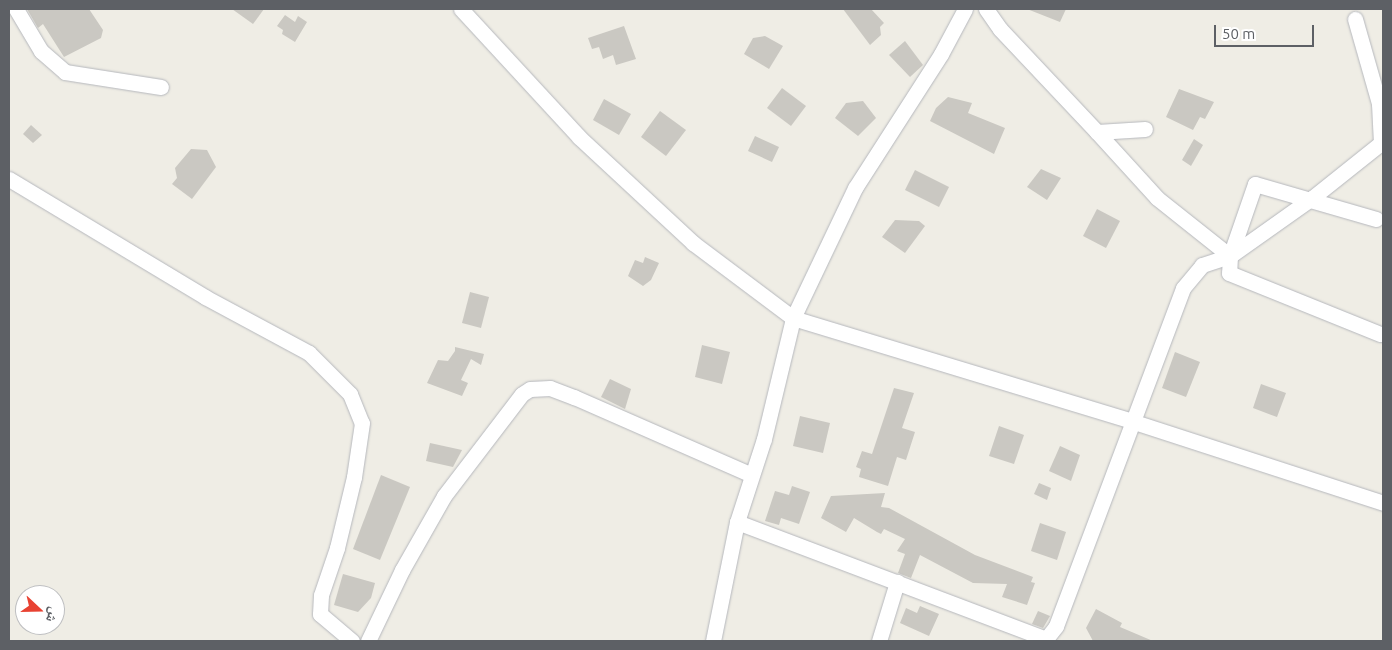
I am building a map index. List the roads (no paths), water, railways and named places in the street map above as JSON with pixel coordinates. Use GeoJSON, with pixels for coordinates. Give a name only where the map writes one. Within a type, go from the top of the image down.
{"type":"FeatureCollection","features":[{"type":"Feature","properties":{"kind":"street"},"geometry":{"type":"LineString","coordinates":[[16,9],[41,51],[65,72],[161,87]]}},
{"type":"Feature","properties":{"kind":"street"},"geometry":{"type":"LineString","coordinates":[[462,9],[586,144],[693,243],[793,318],[1131,421],[1383,503]]}},
{"type":"Feature","properties":{"kind":"street"},"geometry":{"type":"LineString","coordinates":[[713,641],[737,522],[778,386],[793,318],[855,188],[941,54],[965,9]]}},
{"type":"Feature","properties":{"kind":"street"},"geometry":{"type":"LineString","coordinates":[[986,9],[1000,29],[1157,198],[1230,256]]}},
{"type":"Feature","properties":{"kind":"street"},"geometry":{"type":"LineString","coordinates":[[737,522],[897,582],[1040,639],[1050,637],[1183,288],[1202,266],[1230,256],[1312,198],[1382,142],[1381,98],[1355,19]]}},
{"type":"Feature","properties":{"kind":"street"},"geometry":{"type":"LineString","coordinates":[[1097,132],[1145,129]]}},
{"type":"Feature","properties":{"kind":"street"},"geometry":{"type":"LineString","coordinates":[[9,179],[205,297],[309,353],[350,394],[362,423],[354,477],[337,548],[321,595],[320,614],[352,641]]}},
{"type":"Feature","properties":{"kind":"street"},"geometry":{"type":"LineString","coordinates":[[1380,334],[1229,273],[1230,256],[1255,184],[1381,215]]}},
{"type":"Feature","properties":{"kind":"street"},"geometry":{"type":"LineString","coordinates":[[368,641],[402,570],[444,496],[522,394],[530,388],[550,388],[574,397],[752,475]]}},
{"type":"Feature","properties":{"kind":"street"},"geometry":{"type":"LineString","coordinates":[[879,641],[897,582]]}}]}
